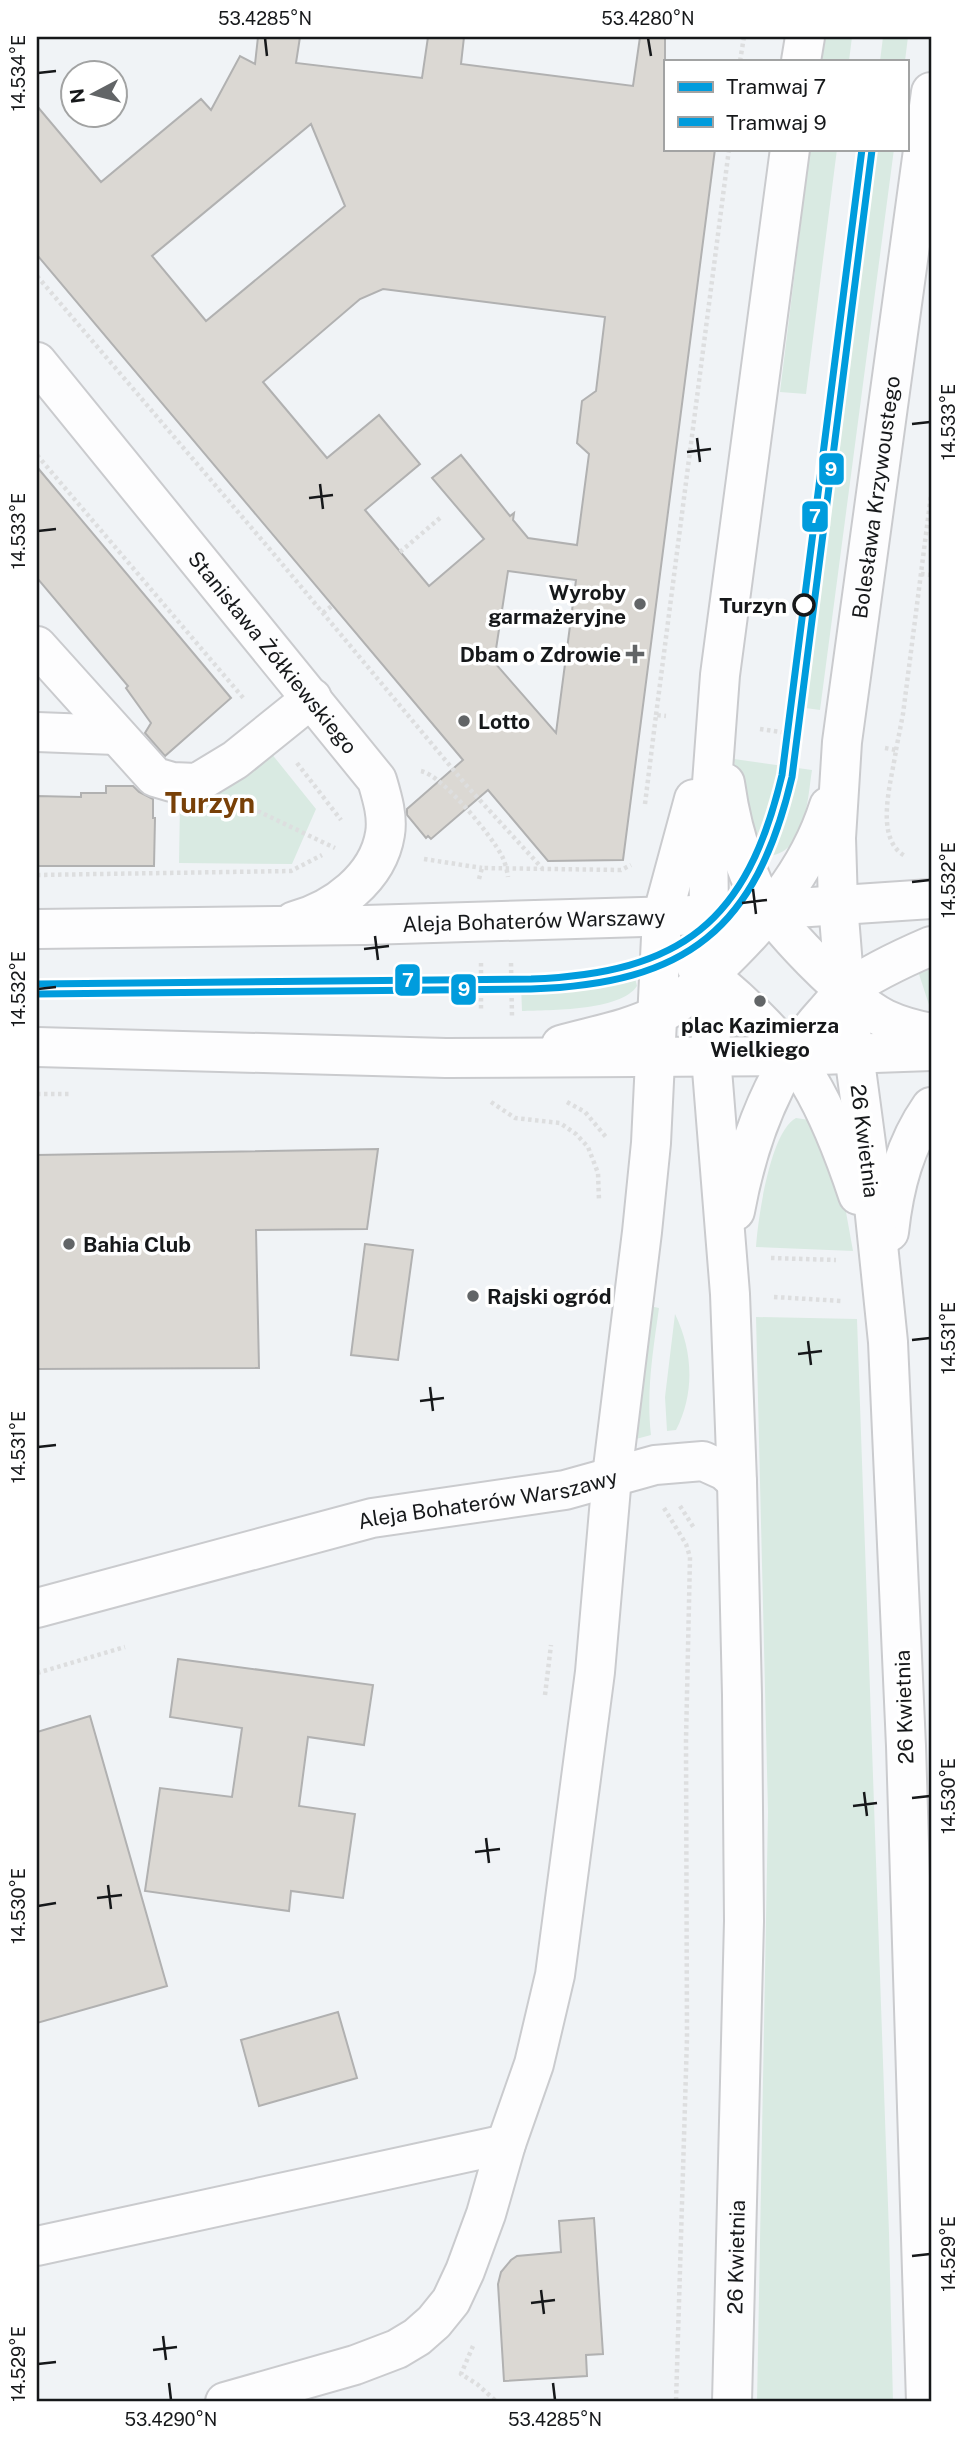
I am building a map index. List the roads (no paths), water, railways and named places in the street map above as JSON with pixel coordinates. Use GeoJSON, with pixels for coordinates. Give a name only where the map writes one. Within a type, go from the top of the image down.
{"type":"FeatureCollection","features":[{"type":"Feature","properties":{"kind":"street"},"geometry":{"type":"LineString","coordinates":[[801,60],[805,37]]}},
{"type":"Feature","properties":{"kind":"street","name":"Bolesława Krzywoustego"},"geometry":{"type":"LineString","coordinates":[[838,904],[836,838],[825,739],[931,92]]}},
{"type":"Feature","properties":{"kind":"street"},"geometry":{"type":"LineString","coordinates":[[790,150],[751,424],[731,725],[730,817],[755,888],[770,911],[810,957],[860,1004],[886,1020],[931,1033]]}},
{"type":"Feature","properties":{"kind":"street","name":"Stanisława Żółkiewskiego"},"geometry":{"type":"LineString","coordinates":[[37,362],[377,780],[383,803],[385,834],[369,871],[345,897],[309,916],[273,926]]}},
{"type":"Feature","properties":{"kind":"street"},"geometry":{"type":"LineString","coordinates":[[37,646],[155,777],[172,782],[197,783],[235,760],[312,698]]}},
{"type":"Feature","properties":{"kind":"street"},"geometry":{"type":"LineString","coordinates":[[711,1057],[708,836],[731,725]]}},
{"type":"Feature","properties":{"kind":"street","name":"Aleja Bohaterów Warszawy"},"geometry":{"type":"LineString","coordinates":[[656,1016],[661,930],[731,725]]}},
{"type":"Feature","properties":{"kind":"street"},"geometry":{"type":"LineString","coordinates":[[37,732],[117,735]]}},
{"type":"Feature","properties":{"kind":"street"},"geometry":{"type":"LineString","coordinates":[[492,1070],[656,1016],[672,1007],[709,975],[791,885],[815,843],[829,806],[825,739]]}},
{"type":"Feature","properties":{"kind":"street"},"geometry":{"type":"LineString","coordinates":[[708,915],[931,899]]}},
{"type":"Feature","properties":{"kind":"street"},"geometry":{"type":"LineString","coordinates":[[838,904],[855,1055]]}},
{"type":"Feature","properties":{"kind":"street","name":"Aleja Bohaterów Warszawy"},"geometry":{"type":"LineString","coordinates":[[37,929],[365,925],[594,917],[661,930],[708,915]]}},
{"type":"Feature","properties":{"kind":"street"},"geometry":{"type":"LineString","coordinates":[[661,930],[751,1014],[791,1056],[809,1081],[834,1134],[880,1260]]}},
{"type":"Feature","properties":{"kind":"street"},"geometry":{"type":"LineString","coordinates":[[727,1256],[751,1144],[767,1103],[791,1056],[816,1023],[846,991],[886,967],[931,946]]}},
{"type":"Feature","properties":{"kind":"street"},"geometry":{"type":"LineString","coordinates":[[655,1058],[656,1016]]}},
{"type":"Feature","properties":{"kind":"street"},"geometry":{"type":"LineString","coordinates":[[37,1047],[492,1070],[655,1058],[931,1051]]}},
{"type":"Feature","properties":{"kind":"street","name":"26 Kwietnia"},"geometry":{"type":"LineString","coordinates":[[855,1055],[888,1342],[920,2172],[926,2402]]}},
{"type":"Feature","properties":{"kind":"street","name":"26 Kwietnia"},"geometry":{"type":"LineString","coordinates":[[711,1057],[727,1256],[737,1482],[744,1921],[732,2402]]}},
{"type":"Feature","properties":{"kind":"street","name":"Aleja Bohaterów Warszawy"},"geometry":{"type":"LineString","coordinates":[[37,1608],[372,1518],[565,1490],[612,1476],[642,1232],[651,1143],[655,1058]]}},
{"type":"Feature","properties":{"kind":"street"},"geometry":{"type":"LineString","coordinates":[[880,1260],[888,1241],[899,1173],[918,1128],[931,1107]]}},
{"type":"Feature","properties":{"kind":"street"},"geometry":{"type":"LineString","coordinates":[[225,2402],[355,2365],[397,2349],[434,2322],[451,2301],[486,2214],[506,2144],[534,2064],[555,1975],[595,1672],[612,1476],[655,1465],[696,1460],[712,1464],[737,1482]]}},
{"type":"Feature","properties":{"kind":"street"},"geometry":{"type":"LineString","coordinates":[[37,2246],[506,2144]]}},
{"type":"Feature","properties":{"kind":"street"},"geometry":{"type":"LineString","coordinates":[[920,2172],[931,2228]]}},
{"type":"Feature","properties":{"kind":"tram line","name":"7"},"geometry":{"type":"LineString","coordinates":[[37,984],[531,979],[584,975],[629,965],[668,951],[700,930],[727,903],[749,868],[767,826],[782,775],[862,150]]}},
{"type":"Feature","properties":{"kind":"tram line","name":"9"},"geometry":{"type":"LineString","coordinates":[[37,994],[531,989],[586,985],[633,975],[673,960],[706,938],[735,910],[758,874],[777,830],[792,777],[872,150]]}},
{"type":"Feature","properties":{"kind":"place","name":"Wyroby garmażeryjne"},"geometry":{"type":"Point","coordinates":[640,604]}},
{"type":"Feature","properties":{"kind":"place","name":"Turzyn"},"geometry":{"type":"Point","coordinates":[804,605]}},
{"type":"Feature","properties":{"kind":"place","name":"Dbam o Zdrowie"},"geometry":{"type":"Point","coordinates":[635,654]}},
{"type":"Feature","properties":{"kind":"place","name":"Lotto"},"geometry":{"type":"Point","coordinates":[464,721]}},
{"type":"Feature","properties":{"kind":"place","name":"plac Kazimierza Wielkiego"},"geometry":{"type":"Point","coordinates":[760,1001]}},
{"type":"Feature","properties":{"kind":"place","name":"Bahia Club"},"geometry":{"type":"Point","coordinates":[69,1244]}},
{"type":"Feature","properties":{"kind":"place","name":"Rajski ogród"},"geometry":{"type":"Point","coordinates":[473,1296]}},
{"type":"Feature","properties":{"kind":"district","name":"Turzyn"},"geometry":{"type":"Point","coordinates":[210,802]}}]}
